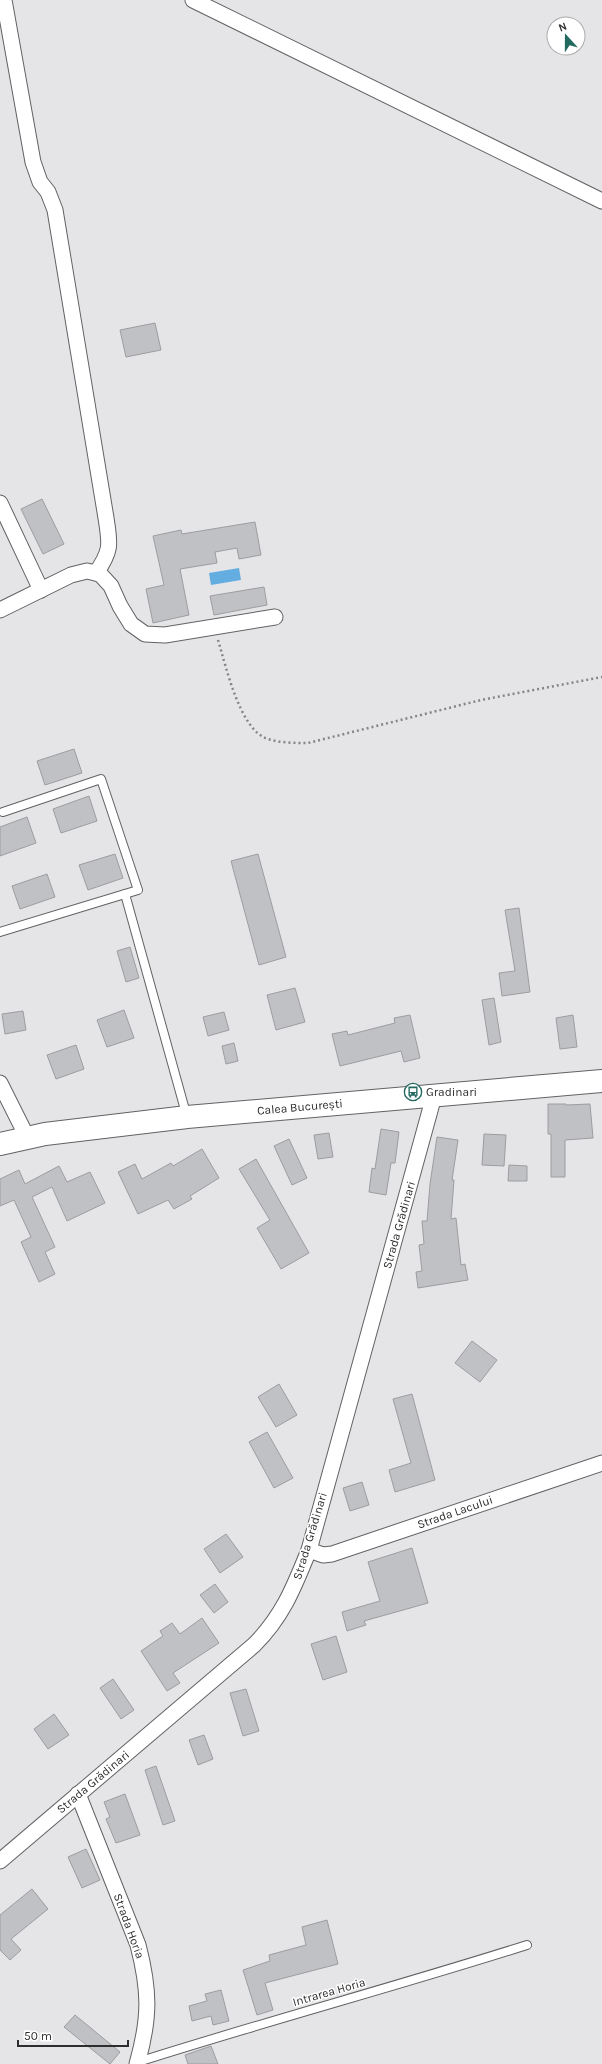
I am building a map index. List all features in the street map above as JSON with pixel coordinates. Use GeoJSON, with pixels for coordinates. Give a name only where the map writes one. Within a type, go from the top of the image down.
{"type":"FeatureCollection","features":[{"type":"Feature","properties":{"kind":"main road","name":"Calea București"},"geometry":{"type":"LineString","coordinates":[[0,1144],[28,1137],[187,1117],[602,1081]]}},
{"type":"Feature","properties":{"kind":"street"},"geometry":{"type":"LineString","coordinates":[[4,0],[33,162],[40,182],[48,192],[55,210],[106,518],[109,543],[107,557],[96,573]]}},
{"type":"Feature","properties":{"kind":"street"},"geometry":{"type":"LineString","coordinates":[[193,0],[602,201]]}},
{"type":"Feature","properties":{"kind":"street"},"geometry":{"type":"LineString","coordinates":[[0,503],[41,590]]}},
{"type":"Feature","properties":{"kind":"street"},"geometry":{"type":"LineString","coordinates":[[0,610],[71,575],[88,571],[100,574],[111,586],[120,606],[131,624],[145,634],[165,635],[275,617]]}},
{"type":"Feature","properties":{"kind":"street"},"geometry":{"type":"LineString","coordinates":[[0,1083],[28,1137]]}},
{"type":"Feature","properties":{"kind":"street","name":"Strada Grădinari"},"geometry":{"type":"LineString","coordinates":[[0,1861],[254,1645],[271,1628],[293,1589],[309,1550],[434,1096]]}},
{"type":"Feature","properties":{"kind":"street","name":"Strada Lacului"},"geometry":{"type":"LineString","coordinates":[[309,1550],[323,1554],[332,1554],[602,1464]]}},
{"type":"Feature","properties":{"kind":"street","name":"Strada Horia"},"geometry":{"type":"LineString","coordinates":[[78,1794],[138,1945],[144,1969],[148,1994],[146,2020],[137,2063]]}},
{"type":"Feature","properties":{"kind":"lane"},"geometry":{"type":"LineString","coordinates":[[0,932],[138,890],[101,779],[3,812]]}},
{"type":"Feature","properties":{"kind":"lane"},"geometry":{"type":"LineString","coordinates":[[125,894],[187,1117]]}},
{"type":"Feature","properties":{"kind":"lane","name":"Intrarea Horia"},"geometry":{"type":"LineString","coordinates":[[137,2063],[226,2034],[434,1975],[527,1945]]}},
{"type":"Feature","properties":{"kind":"path"},"geometry":{"type":"LineString","coordinates":[[214,628],[244,716],[252,729],[267,739],[286,743],[308,743],[481,700],[602,677]]}},
{"type":"Feature","properties":{"kind":"water"},"geometry":{"type":"Polygon","coordinates":[[[239,568],[241,580],[211,585],[209,573],[239,568]]]}},
{"type":"Feature","properties":{"kind":"building"},"geometry":{"type":"Polygon","coordinates":[[[155,323],[161,350],[126,357],[120,330],[155,323]]]}},
{"type":"Feature","properties":{"kind":"building"},"geometry":{"type":"Polygon","coordinates":[[[42,499],[64,544],[43,554],[21,509],[42,499]]]}},
{"type":"Feature","properties":{"kind":"building"},"geometry":{"type":"Polygon","coordinates":[[[255,522],[261,555],[239,559],[237,548],[215,552],[217,563],[180,569],[189,615],[153,623],[146,589],[164,585],[153,536],[181,530],[182,534],[255,522]]]}},
{"type":"Feature","properties":{"kind":"building"},"geometry":{"type":"Polygon","coordinates":[[[264,587],[267,605],[214,615],[210,596],[264,587]]]}},
{"type":"Feature","properties":{"kind":"building"},"geometry":{"type":"Polygon","coordinates":[[[74,749],[82,773],[45,785],[37,761],[74,749]]]}},
{"type":"Feature","properties":{"kind":"building"},"geometry":{"type":"Polygon","coordinates":[[[89,796],[97,821],[61,833],[53,809],[89,796]]]}},
{"type":"Feature","properties":{"kind":"building"},"geometry":{"type":"Polygon","coordinates":[[[27,817],[36,843],[0,856],[0,827],[27,817]]]}},
{"type":"Feature","properties":{"kind":"building"},"geometry":{"type":"Polygon","coordinates":[[[115,854],[123,878],[88,890],[79,865],[115,854]]]}},
{"type":"Feature","properties":{"kind":"building"},"geometry":{"type":"Polygon","coordinates":[[[258,854],[286,957],[259,965],[231,861],[258,854]]]}},
{"type":"Feature","properties":{"kind":"building"},"geometry":{"type":"Polygon","coordinates":[[[47,874],[55,897],[20,909],[12,886],[47,874]]]}},
{"type":"Feature","properties":{"kind":"building"},"geometry":{"type":"Polygon","coordinates":[[[519,908],[530,992],[502,996],[499,973],[515,971],[505,910],[519,908]]]}},
{"type":"Feature","properties":{"kind":"building"},"geometry":{"type":"Polygon","coordinates":[[[130,947],[139,978],[126,982],[117,951],[130,947]]]}},
{"type":"Feature","properties":{"kind":"building"},"geometry":{"type":"Polygon","coordinates":[[[295,988],[305,1022],[276,1030],[267,995],[295,988]]]}},
{"type":"Feature","properties":{"kind":"building"},"geometry":{"type":"Polygon","coordinates":[[[494,998],[501,1042],[489,1045],[482,1000],[494,998]]]}},
{"type":"Feature","properties":{"kind":"building"},"geometry":{"type":"Polygon","coordinates":[[[124,1010],[134,1038],[107,1047],[97,1020],[124,1010]]]}},
{"type":"Feature","properties":{"kind":"building"},"geometry":{"type":"Polygon","coordinates":[[[23,1011],[26,1030],[5,1034],[2,1014],[23,1011]]]}},
{"type":"Feature","properties":{"kind":"building"},"geometry":{"type":"Polygon","coordinates":[[[224,1012],[229,1030],[208,1036],[203,1017],[224,1012]]]}},
{"type":"Feature","properties":{"kind":"building"},"geometry":{"type":"Polygon","coordinates":[[[410,1015],[420,1058],[404,1062],[401,1051],[340,1066],[332,1034],[347,1031],[348,1035],[395,1023],[394,1018],[410,1015]]]}},
{"type":"Feature","properties":{"kind":"building"},"geometry":{"type":"Polygon","coordinates":[[[573,1015],[577,1047],[560,1049],[556,1018],[573,1015]]]}},
{"type":"Feature","properties":{"kind":"building"},"geometry":{"type":"Polygon","coordinates":[[[234,1043],[238,1061],[226,1064],[222,1046],[234,1043]]]}},
{"type":"Feature","properties":{"kind":"building"},"geometry":{"type":"Polygon","coordinates":[[[76,1045],[84,1069],[56,1079],[47,1055],[76,1045]]]}},
{"type":"Feature","properties":{"kind":"building"},"geometry":{"type":"Polygon","coordinates":[[[548,1104],[590,1104],[593,1138],[565,1140],[565,1177],[551,1177],[551,1134],[548,1134],[548,1104]]]}},
{"type":"Feature","properties":{"kind":"building"},"geometry":{"type":"Polygon","coordinates":[[[381,1129],[399,1132],[395,1163],[391,1163],[386,1195],[369,1192],[372,1168],[375,1169],[381,1129]]]}},
{"type":"Feature","properties":{"kind":"building"},"geometry":{"type":"Polygon","coordinates":[[[329,1133],[333,1157],[318,1159],[314,1135],[329,1133]]]}},
{"type":"Feature","properties":{"kind":"building"},"geometry":{"type":"Polygon","coordinates":[[[484,1134],[506,1135],[504,1166],[482,1165],[484,1134]]]}},
{"type":"Feature","properties":{"kind":"building"},"geometry":{"type":"Polygon","coordinates":[[[437,1137],[458,1140],[452,1180],[454,1180],[451,1219],[456,1218],[461,1265],[465,1264],[468,1280],[418,1288],[416,1272],[422,1271],[419,1245],[424,1244],[422,1221],[427,1221],[430,1184],[437,1137]]]}},
{"type":"Feature","properties":{"kind":"building"},"geometry":{"type":"Polygon","coordinates":[[[289,1139],[307,1178],[292,1185],[274,1146],[289,1139]]]}},
{"type":"Feature","properties":{"kind":"building"},"geometry":{"type":"Polygon","coordinates":[[[202,1149],[219,1178],[190,1196],[192,1199],[174,1209],[168,1200],[138,1214],[118,1172],[135,1164],[142,1179],[171,1163],[173,1166],[202,1149]]]}},
{"type":"Feature","properties":{"kind":"building"},"geometry":{"type":"Polygon","coordinates":[[[256,1159],[309,1253],[281,1269],[257,1228],[270,1220],[239,1169],[256,1159]]]}},
{"type":"Feature","properties":{"kind":"building"},"geometry":{"type":"Polygon","coordinates":[[[509,1165],[527,1166],[527,1181],[508,1181],[509,1165]]]}},
{"type":"Feature","properties":{"kind":"building"},"geometry":{"type":"Polygon","coordinates":[[[59,1166],[67,1182],[90,1172],[105,1203],[67,1221],[52,1187],[32,1197],[55,1247],[45,1252],[55,1274],[39,1282],[21,1242],[31,1237],[14,1200],[0,1206],[0,1179],[19,1170],[25,1184],[59,1166]]]}},
{"type":"Feature","properties":{"kind":"building"},"geometry":{"type":"Polygon","coordinates":[[[472,1341],[497,1360],[480,1382],[455,1363],[472,1341]]]}},
{"type":"Feature","properties":{"kind":"building"},"geometry":{"type":"Polygon","coordinates":[[[279,1384],[297,1415],[276,1427],[258,1397],[279,1384]]]}},
{"type":"Feature","properties":{"kind":"building"},"geometry":{"type":"Polygon","coordinates":[[[412,1394],[435,1480],[395,1492],[389,1470],[411,1463],[393,1399],[412,1394]]]}},
{"type":"Feature","properties":{"kind":"building"},"geometry":{"type":"Polygon","coordinates":[[[267,1432],[293,1478],[274,1488],[249,1442],[267,1432]]]}},
{"type":"Feature","properties":{"kind":"building"},"geometry":{"type":"Polygon","coordinates":[[[362,1482],[369,1505],[350,1511],[343,1488],[362,1482]]]}},
{"type":"Feature","properties":{"kind":"building"},"geometry":{"type":"Polygon","coordinates":[[[226,1534],[243,1557],[220,1573],[204,1549],[226,1534]]]}},
{"type":"Feature","properties":{"kind":"building"},"geometry":{"type":"Polygon","coordinates":[[[412,1548],[428,1603],[364,1621],[366,1625],[347,1631],[342,1612],[380,1601],[368,1562],[412,1548]]]}},
{"type":"Feature","properties":{"kind":"building"},"geometry":{"type":"Polygon","coordinates":[[[215,1584],[228,1602],[214,1613],[200,1595],[215,1584]]]}},
{"type":"Feature","properties":{"kind":"building"},"geometry":{"type":"Polygon","coordinates":[[[202,1618],[219,1643],[173,1673],[180,1683],[167,1691],[141,1651],[163,1636],[160,1631],[172,1623],[180,1634],[202,1618]]]}},
{"type":"Feature","properties":{"kind":"building"},"geometry":{"type":"Polygon","coordinates":[[[336,1636],[347,1672],[323,1680],[311,1644],[336,1636]]]}},
{"type":"Feature","properties":{"kind":"building"},"geometry":{"type":"Polygon","coordinates":[[[113,1679],[134,1710],[121,1719],[100,1688],[113,1679]]]}},
{"type":"Feature","properties":{"kind":"building"},"geometry":{"type":"Polygon","coordinates":[[[246,1689],[259,1731],[243,1736],[230,1693],[246,1689]]]}},
{"type":"Feature","properties":{"kind":"building"},"geometry":{"type":"Polygon","coordinates":[[[54,1714],[69,1735],[48,1749],[34,1729],[54,1714]]]}},
{"type":"Feature","properties":{"kind":"building"},"geometry":{"type":"Polygon","coordinates":[[[204,1735],[213,1759],[198,1765],[189,1740],[204,1735]]]}},
{"type":"Feature","properties":{"kind":"building"},"geometry":{"type":"Polygon","coordinates":[[[156,1766],[175,1821],[163,1825],[145,1770],[156,1766]]]}},
{"type":"Feature","properties":{"kind":"building"},"geometry":{"type":"Polygon","coordinates":[[[125,1794],[140,1835],[116,1843],[106,1819],[110,1817],[104,1802],[125,1794]]]}},
{"type":"Feature","properties":{"kind":"building"},"geometry":{"type":"Polygon","coordinates":[[[86,1849],[100,1880],[82,1888],[68,1857],[86,1849]]]}},
{"type":"Feature","properties":{"kind":"building"},"geometry":{"type":"Polygon","coordinates":[[[32,1889],[48,1909],[11,1939],[21,1950],[10,1960],[0,1950],[0,1915],[32,1889]]]}},
{"type":"Feature","properties":{"kind":"building"},"geometry":{"type":"Polygon","coordinates":[[[327,1920],[338,1964],[265,1983],[273,2010],[257,2015],[243,1970],[270,1961],[269,1955],[306,1945],[302,1927],[327,1920]]]}},
{"type":"Feature","properties":{"kind":"building"},"geometry":{"type":"Polygon","coordinates":[[[221,1990],[229,2021],[213,2025],[211,2016],[192,2021],[189,2006],[207,2001],[205,1994],[221,1990]]]}},
{"type":"Feature","properties":{"kind":"building"},"geometry":{"type":"Polygon","coordinates":[[[75,2015],[120,2052],[110,2064],[64,2027],[75,2015]]]}},
{"type":"Feature","properties":{"kind":"building"},"geometry":{"type":"Polygon","coordinates":[[[211,2046],[218,2064],[188,2064],[185,2055],[211,2046]]]}},
{"type":"Feature","properties":{"kind":"place","name":"Gradinari"},"geometry":{"type":"Point","coordinates":[413,1092]}}]}
